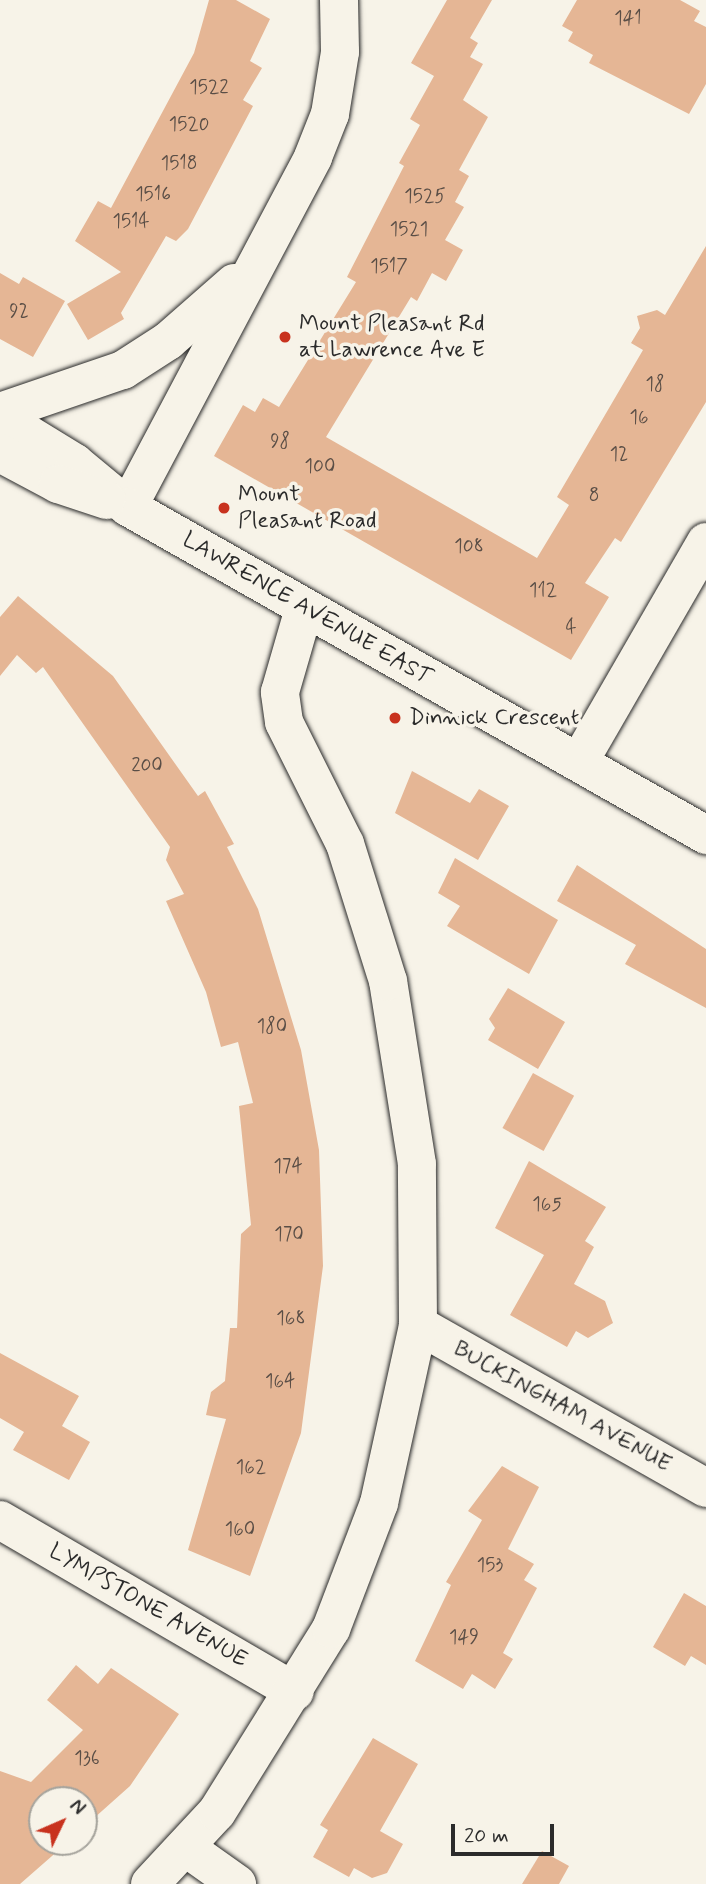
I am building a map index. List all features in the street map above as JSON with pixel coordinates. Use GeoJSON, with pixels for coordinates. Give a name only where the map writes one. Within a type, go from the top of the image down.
{"type":"FeatureCollection","features":[{"type":"Feature","properties":{"kind":"street"},"geometry":{"type":"LineString","coordinates":[[128,507],[330,114],[340,52],[339,0]]}},
{"type":"Feature","properties":{"kind":"street"},"geometry":{"type":"LineString","coordinates":[[0,415],[123,370],[168,341],[251,267]]}},
{"type":"Feature","properties":{"kind":"street","name":"LAWRENCE AVENUE EAST"},"geometry":{"type":"LineString","coordinates":[[0,415],[75,463],[128,507],[706,835]]}},
{"type":"Feature","properties":{"kind":"street","name":"LAWRENCE AVENUE EAST"},"geometry":{"type":"LineString","coordinates":[[0,453],[58,484],[128,507]]}},
{"type":"Feature","properties":{"kind":"street"},"geometry":{"type":"LineString","coordinates":[[579,762],[706,542]]}},
{"type":"Feature","properties":{"kind":"street"},"geometry":{"type":"LineString","coordinates":[[150,1884],[218,1812],[295,1692],[357,1573],[395,1446],[418,1325],[417,1164],[388,981],[345,844],[284,722],[280,692],[304,609]]}},
{"type":"Feature","properties":{"kind":"street","name":"BUCKINGHAM AVENUE"},"geometry":{"type":"LineString","coordinates":[[418,1325],[706,1488]]}},
{"type":"Feature","properties":{"kind":"street","name":"LYMPSTONE AVENUE"},"geometry":{"type":"LineString","coordinates":[[0,1520],[295,1692]]}},
{"type":"Feature","properties":{"kind":"street"},"geometry":{"type":"LineString","coordinates":[[185,1847],[237,1884]]}},
{"type":"Feature","properties":{"kind":"building"},"geometry":{"type":"Polygon","coordinates":[[[209,0],[236,0],[270,19],[250,61],[262,68],[243,100],[253,106],[188,229],[176,241],[166,236],[121,313],[124,319],[88,340],[67,304],[121,272],[75,241],[98,201],[111,208],[194,53],[209,0]]]}},
{"type":"Feature","properties":{"kind":"building"},"geometry":{"type":"Polygon","coordinates":[[[447,0],[492,0],[470,38],[478,43],[470,57],[483,64],[463,100],[488,117],[459,170],[469,176],[455,202],[464,207],[445,240],[463,250],[446,281],[432,273],[417,301],[411,297],[326,437],[537,558],[569,505],[557,497],[643,350],[631,343],[640,328],[637,316],[657,310],[665,315],[706,246],[706,402],[621,542],[615,538],[585,583],[609,597],[571,660],[214,456],[243,405],[255,412],[263,398],[279,407],[356,282],[347,277],[404,166],[399,163],[420,125],[410,119],[434,76],[411,63],[447,0]]]}},
{"type":"Feature","properties":{"kind":"building"},"geometry":{"type":"Polygon","coordinates":[[[577,0],[680,0],[700,11],[694,21],[706,27],[706,84],[689,114],[589,63],[593,55],[568,41],[573,32],[562,26],[577,0]]]}},
{"type":"Feature","properties":{"kind":"building"},"geometry":{"type":"Polygon","coordinates":[[[0,273],[19,284],[23,277],[65,301],[33,357],[0,339],[0,273]]]}},
{"type":"Feature","properties":{"kind":"building"},"geometry":{"type":"Polygon","coordinates":[[[18,596],[113,676],[198,796],[205,791],[234,844],[227,847],[258,909],[301,1050],[319,1150],[323,1266],[301,1433],[250,1576],[188,1550],[226,1419],[206,1415],[211,1392],[225,1381],[230,1328],[237,1328],[241,1234],[251,1225],[239,1106],[253,1103],[238,1042],[221,1047],[206,992],[166,901],[184,894],[166,860],[170,847],[43,667],[36,673],[17,655],[0,676],[0,617],[18,596]]]}},
{"type":"Feature","properties":{"kind":"building"},"geometry":{"type":"Polygon","coordinates":[[[412,771],[470,803],[479,789],[509,806],[478,860],[395,813],[412,771]]]}},
{"type":"Feature","properties":{"kind":"building"},"geometry":{"type":"Polygon","coordinates":[[[455,858],[558,920],[529,974],[447,926],[460,906],[438,893],[455,858]]]}},
{"type":"Feature","properties":{"kind":"building"},"geometry":{"type":"Polygon","coordinates":[[[577,865],[706,949],[706,1008],[625,964],[636,945],[557,901],[577,865]]]}},
{"type":"Feature","properties":{"kind":"building"},"geometry":{"type":"Polygon","coordinates":[[[508,988],[565,1022],[538,1069],[488,1040],[495,1028],[489,1019],[508,988]]]}},
{"type":"Feature","properties":{"kind":"building"},"geometry":{"type":"Polygon","coordinates":[[[533,1073],[574,1096],[544,1151],[502,1128],[533,1073]]]}},
{"type":"Feature","properties":{"kind":"building"},"geometry":{"type":"Polygon","coordinates":[[[529,1161],[606,1207],[585,1241],[594,1247],[574,1284],[605,1301],[613,1323],[588,1338],[576,1331],[567,1347],[510,1315],[544,1255],[495,1228],[529,1161]]]}},
{"type":"Feature","properties":{"kind":"building"},"geometry":{"type":"Polygon","coordinates":[[[0,1353],[79,1396],[62,1426],[90,1442],[69,1480],[13,1450],[24,1432],[0,1418],[0,1353]]]}},
{"type":"Feature","properties":{"kind":"building"},"geometry":{"type":"Polygon","coordinates":[[[502,1466],[539,1487],[508,1549],[534,1564],[524,1580],[537,1588],[503,1653],[513,1659],[495,1689],[472,1674],[463,1689],[415,1661],[451,1585],[446,1582],[482,1520],[468,1511],[502,1466]]]}},
{"type":"Feature","properties":{"kind":"building"},"geometry":{"type":"Polygon","coordinates":[[[684,1593],[706,1606],[706,1665],[691,1656],[685,1666],[653,1647],[684,1593]]]}},
{"type":"Feature","properties":{"kind":"building"},"geometry":{"type":"Polygon","coordinates":[[[76,1665],[98,1684],[111,1668],[179,1714],[130,1786],[98,1815],[98,1786],[28,1786],[28,1856],[52,1856],[20,1884],[0,1884],[0,1771],[31,1782],[83,1730],[47,1700],[76,1665]]]}},
{"type":"Feature","properties":{"kind":"building"},"geometry":{"type":"Polygon","coordinates":[[[373,1738],[418,1764],[380,1831],[403,1844],[387,1873],[372,1878],[354,1868],[349,1877],[313,1857],[328,1830],[320,1825],[373,1738]]]}},
{"type":"Feature","properties":{"kind":"building"},"geometry":{"type":"Polygon","coordinates":[[[542,1851],[569,1866],[559,1884],[522,1884],[542,1851]]]}},
{"type":"Feature","properties":{"kind":"place","name":"Mount Pleasant Rd at Lawrence Ave E"},"geometry":{"type":"Point","coordinates":[285,337]}},
{"type":"Feature","properties":{"kind":"place","name":"Mount Pleasant Road"},"geometry":{"type":"Point","coordinates":[224,508]}},
{"type":"Feature","properties":{"kind":"place","name":"Dinnick Crescent"},"geometry":{"type":"Point","coordinates":[395,718]}}]}
